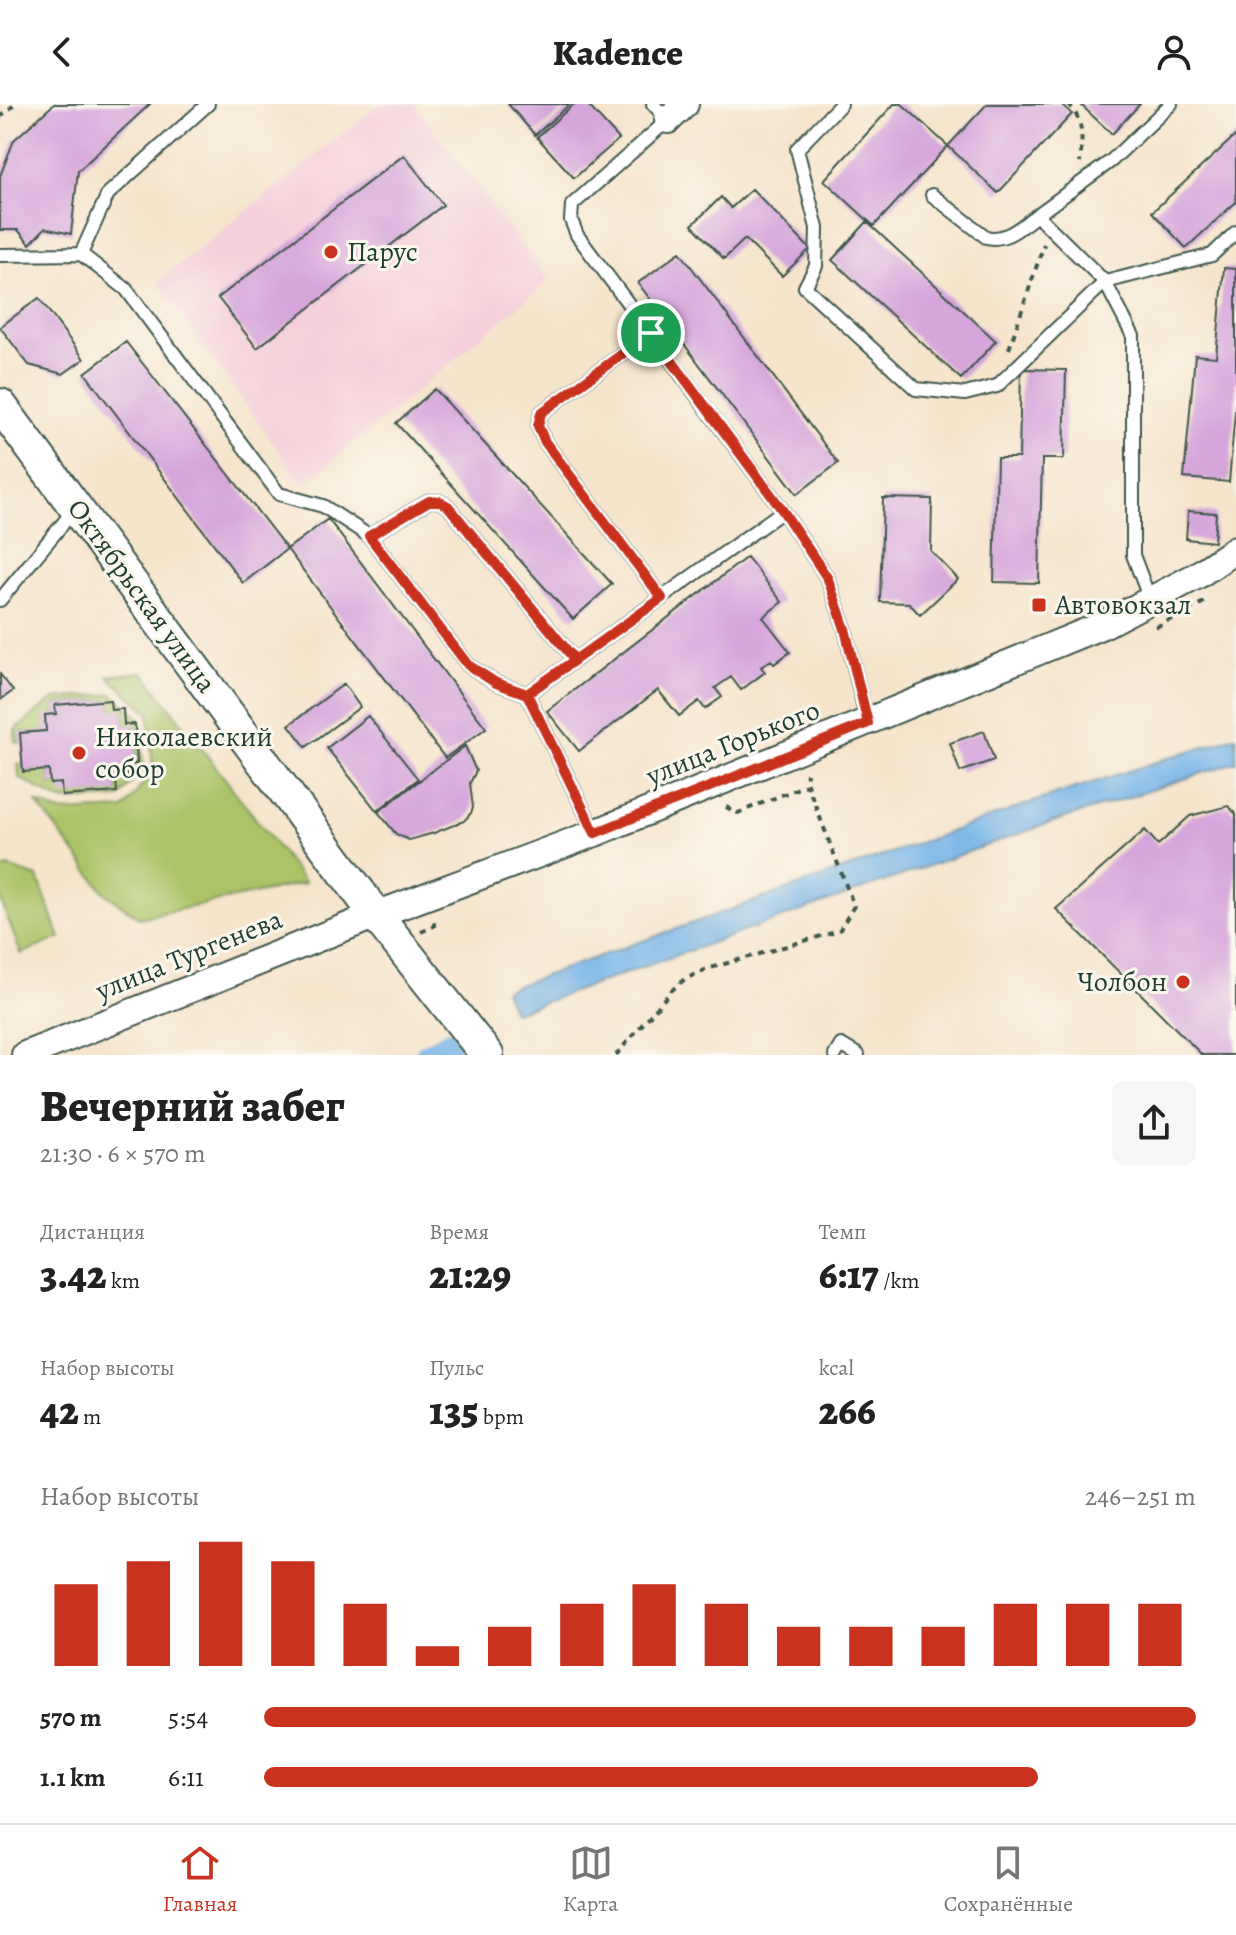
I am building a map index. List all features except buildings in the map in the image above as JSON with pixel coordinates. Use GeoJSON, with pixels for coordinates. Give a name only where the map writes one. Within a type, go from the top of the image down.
{"type":"FeatureCollection","features":[{"type":"Feature","properties":{"kind":"street","name":"Октябрьская улица"},"geometry":{"type":"LineString","coordinates":[[0,405],[376,915],[487,1055]]}},
{"type":"Feature","properties":{"kind":"street","name":"улица Горького"},"geometry":{"type":"LineString","coordinates":[[376,915],[595,833],[1105,624],[1198,575],[1236,549]]}},
{"type":"Feature","properties":{"kind":"street","name":"улица Тургенева"},"geometry":{"type":"LineString","coordinates":[[25,1055],[376,915]]}},
{"type":"Feature","properties":{"kind":"lane"},"geometry":{"type":"LineString","coordinates":[[81,254],[108,194],[208,104]]}},
{"type":"Feature","properties":{"kind":"lane"},"geometry":{"type":"LineString","coordinates":[[841,104],[797,149],[817,228],[816,266],[805,287],[916,389],[965,394],[997,386],[1105,282],[1212,255],[1236,232]]}},
{"type":"Feature","properties":{"kind":"lane"},"geometry":{"type":"LineString","coordinates":[[932,195],[986,237],[1007,237],[1111,161],[1171,104]]}},
{"type":"Feature","properties":{"kind":"lane"},"geometry":{"type":"LineString","coordinates":[[669,109],[572,205],[571,220],[577,235],[783,511],[828,579],[845,629],[868,723]]}},
{"type":"Feature","properties":{"kind":"lane"},"geometry":{"type":"LineString","coordinates":[[1037,215],[1105,282],[1133,336],[1133,555],[1150,600]]}},
{"type":"Feature","properties":{"kind":"lane"},"geometry":{"type":"LineString","coordinates":[[0,255],[81,254],[126,289],[279,494],[323,506],[369,536],[468,665],[496,683],[527,694],[595,833]]}},
{"type":"Feature","properties":{"kind":"lane"},"geometry":{"type":"LineString","coordinates":[[651,333],[541,413],[538,426],[545,442],[662,598]]}},
{"type":"Feature","properties":{"kind":"lane"},"geometry":{"type":"LineString","coordinates":[[369,536],[429,501],[439,501],[448,506],[575,660]]}},
{"type":"Feature","properties":{"kind":"lane"},"geometry":{"type":"LineString","coordinates":[[0,600],[76,507]]}},
{"type":"Feature","properties":{"kind":"lane"},"geometry":{"type":"LineString","coordinates":[[527,694],[783,511]]}},
{"type":"Feature","properties":{"kind":"lane"},"geometry":{"type":"LineString","coordinates":[[835,1055],[841,1045],[858,1055]]}},
{"type":"Feature","properties":{"kind":"path"},"geometry":{"type":"LineString","coordinates":[[0,117],[15,104]]}},
{"type":"Feature","properties":{"kind":"path"},"geometry":{"type":"LineString","coordinates":[[1068,104],[1076,112],[1083,132],[1078,185]]}},
{"type":"Feature","properties":{"kind":"path"},"geometry":{"type":"LineString","coordinates":[[997,386],[1050,228]]}},
{"type":"Feature","properties":{"kind":"path"},"geometry":{"type":"LineString","coordinates":[[1149,631],[1211,598]]}},
{"type":"Feature","properties":{"kind":"path"},"geometry":{"type":"LineString","coordinates":[[616,1055],[685,979],[707,969],[839,931],[854,906],[806,781],[807,770]]}},
{"type":"Feature","properties":{"kind":"shaded area"},"geometry":{"type":"Polygon","coordinates":[[[380,104],[414,104],[549,281],[303,485],[158,282],[380,104]]]}},
{"type":"Feature","properties":{"kind":"green space"},"geometry":{"type":"Polygon","coordinates":[[[143,672],[305,883],[139,918],[105,893],[37,803],[60,812],[124,809],[153,771],[149,713],[108,676],[143,672]]]}},
{"type":"Feature","properties":{"kind":"green space"},"geometry":{"type":"Polygon","coordinates":[[[112,694],[140,718],[143,768],[119,798],[61,801],[19,778],[18,764],[23,764],[24,772],[49,770],[50,784],[117,791],[116,779],[128,778],[127,764],[137,763],[135,725],[124,725],[123,710],[111,710],[110,700],[56,705],[56,714],[46,731],[21,733],[21,742],[16,743],[15,730],[54,699],[112,694]]]}},
{"type":"Feature","properties":{"kind":"green space"},"geometry":{"type":"Polygon","coordinates":[[[8,867],[38,877],[60,938],[21,954],[0,898],[0,870],[8,867]]]}},
{"type":"Feature","properties":{"kind":"water"},"geometry":{"type":"Polygon","coordinates":[[[1236,736],[1236,762],[1047,824],[522,1010],[513,1012],[504,990],[1042,799],[1236,736]]]}},
{"type":"Feature","properties":{"kind":"waterway"},"geometry":{"type":"LineString","coordinates":[[427,1055],[450,1042]]}},
{"type":"Feature","properties":{"kind":"place","name":"Парус"},"geometry":{"type":"Point","coordinates":[331,252]}},
{"type":"Feature","properties":{"kind":"place","name":"Автовокзал"},"geometry":{"type":"Point","coordinates":[1039,605]}},
{"type":"Feature","properties":{"kind":"place","name":"Николаевский собор"},"geometry":{"type":"Point","coordinates":[79,753]}},
{"type":"Feature","properties":{"kind":"place","name":"Чолбон"},"geometry":{"type":"Point","coordinates":[1183,982]}},
{"type":"Feature","properties":{"kind":"route"},"geometry":{"type":"LineString","coordinates":[[651,333],[541,413],[538,426],[545,442],[662,598],[527,694],[496,683],[468,665],[369,536],[429,501],[439,501],[448,506],[575,660],[527,694],[595,833],[868,723],[845,629],[828,579],[783,511],[651,333]]}}]}
